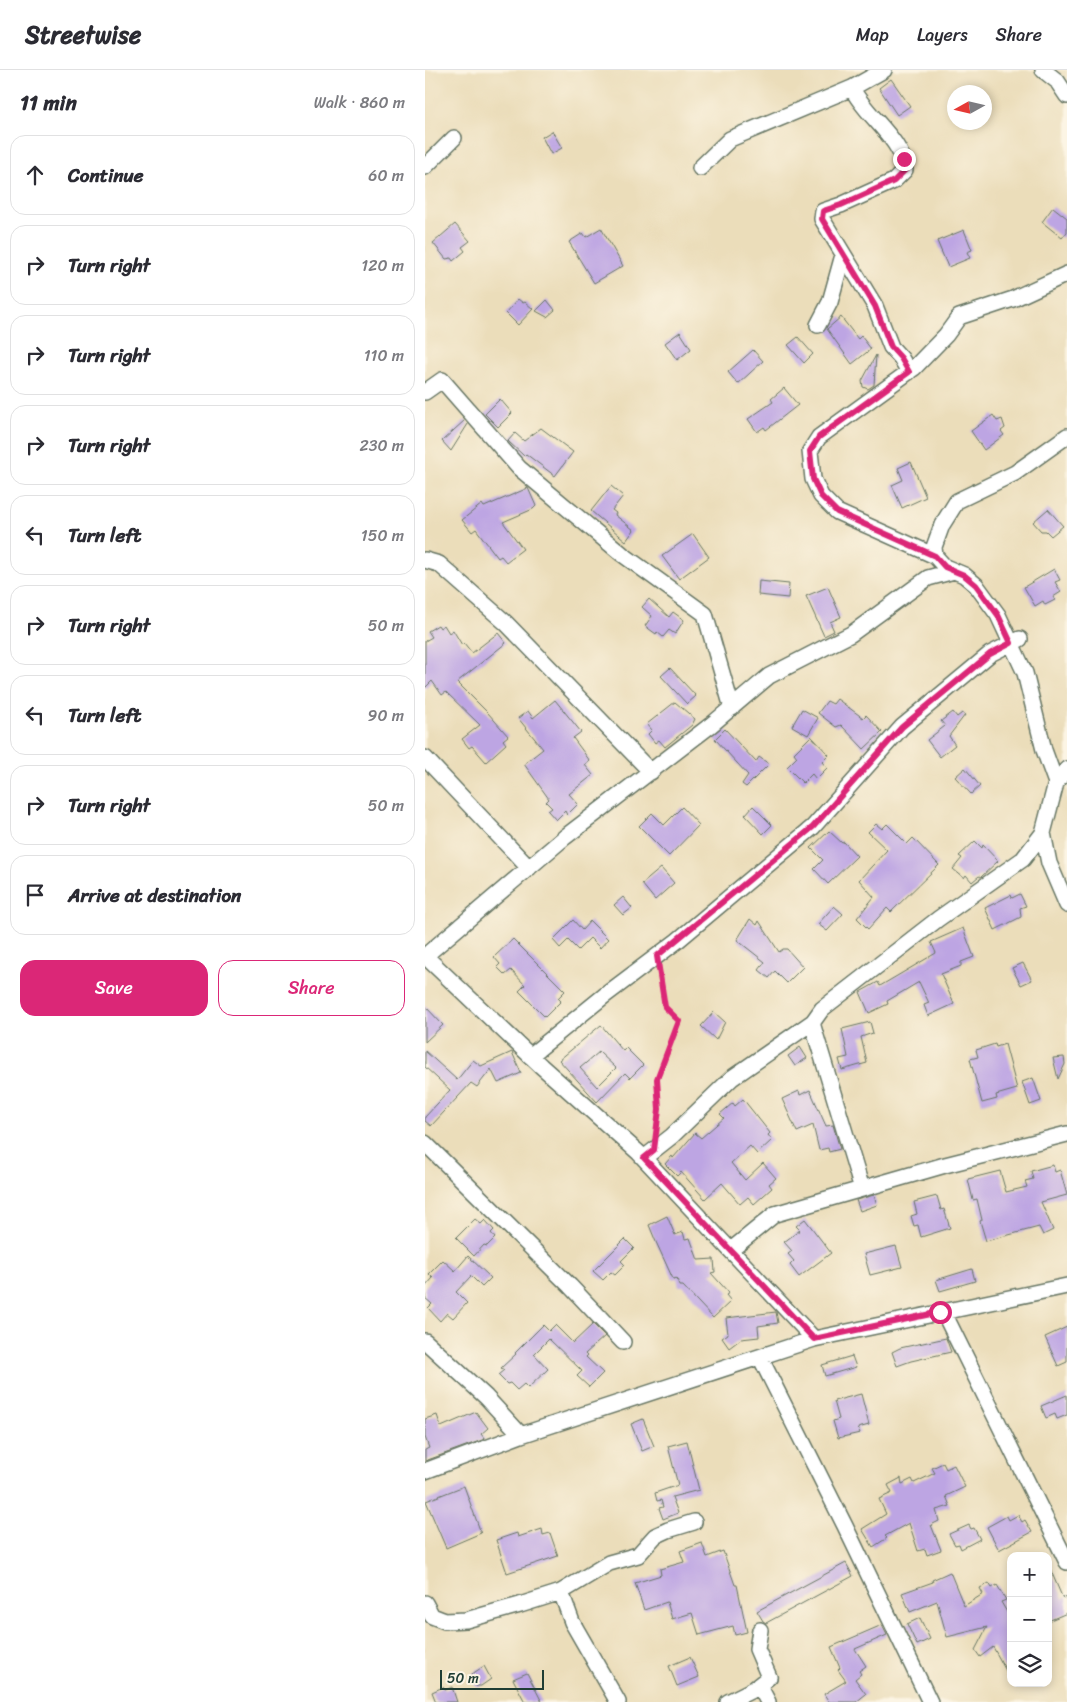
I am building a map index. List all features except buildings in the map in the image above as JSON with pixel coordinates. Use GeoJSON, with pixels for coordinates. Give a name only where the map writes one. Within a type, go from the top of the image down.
{"type":"FeatureCollection","features":[{"type":"Feature","properties":{"kind":"street"},"geometry":{"type":"LineString","coordinates":[[700,168],[730,139],[852,88],[884,70]]}},
{"type":"Feature","properties":{"kind":"street"},"geometry":{"type":"LineString","coordinates":[[1043,70],[1057,81],[1067,96]]}},
{"type":"Feature","properties":{"kind":"street"},"geometry":{"type":"LineString","coordinates":[[852,88],[904,159],[905,170],[894,181],[823,211],[822,219],[875,306],[891,347],[901,358],[909,372]]}},
{"type":"Feature","properties":{"kind":"street"},"geometry":{"type":"LineString","coordinates":[[425,167],[454,138]]}},
{"type":"Feature","properties":{"kind":"street"},"geometry":{"type":"LineString","coordinates":[[818,325],[830,302],[843,256]]}},
{"type":"Feature","properties":{"kind":"street"},"geometry":{"type":"LineString","coordinates":[[1057,783],[1044,750],[1015,641],[976,585],[964,575],[945,567],[935,556],[837,512],[821,496],[813,479],[810,451],[819,437],[909,372],[946,335],[959,317],[1013,299],[1067,274]]}},
{"type":"Feature","properties":{"kind":"street"},"geometry":{"type":"LineString","coordinates":[[425,392],[442,380],[519,468],[622,554],[705,614],[732,708]]}},
{"type":"Feature","properties":{"kind":"street"},"geometry":{"type":"LineString","coordinates":[[935,556],[934,547],[942,525],[957,501],[1015,473],[1064,443]]}},
{"type":"Feature","properties":{"kind":"street"},"geometry":{"type":"LineString","coordinates":[[425,560],[439,564],[507,623],[651,772]]}},
{"type":"Feature","properties":{"kind":"street"},"geometry":{"type":"LineString","coordinates":[[814,1339],[731,1250],[649,1154],[530,1056],[425,956],[565,837],[651,772],[769,676],[851,634],[928,578],[954,571]]}},
{"type":"Feature","properties":{"kind":"street"},"geometry":{"type":"LineString","coordinates":[[530,1056],[657,956],[813,827],[902,727],[990,654],[1015,641]]}},
{"type":"Feature","properties":{"kind":"street"},"geometry":{"type":"LineString","coordinates":[[425,758],[529,868]]}},
{"type":"Feature","properties":{"kind":"street"},"geometry":{"type":"LineString","coordinates":[[649,1154],[672,1136],[732,1078],[814,1021],[822,1008],[938,919],[1023,858],[1043,833],[1057,783],[1067,769]]}},
{"type":"Feature","properties":{"kind":"street"},"geometry":{"type":"LineString","coordinates":[[1043,833],[1049,863],[1067,906]]}},
{"type":"Feature","properties":{"kind":"street"},"geometry":{"type":"LineString","coordinates":[[814,1021],[813,1023],[862,1189]]}},
{"type":"Feature","properties":{"kind":"street"},"geometry":{"type":"LineString","coordinates":[[731,1250],[775,1214],[1067,1134]]}},
{"type":"Feature","properties":{"kind":"street"},"geometry":{"type":"LineString","coordinates":[[425,1142],[570,1286],[623,1342]]}},
{"type":"Feature","properties":{"kind":"street"},"geometry":{"type":"LineString","coordinates":[[425,1471],[521,1435],[814,1339],[1067,1286]]}},
{"type":"Feature","properties":{"kind":"street"},"geometry":{"type":"LineString","coordinates":[[943,1311],[1067,1562]]}},
{"type":"Feature","properties":{"kind":"street"},"geometry":{"type":"LineString","coordinates":[[425,1341],[486,1397],[521,1435]]}},
{"type":"Feature","properties":{"kind":"street"},"geometry":{"type":"LineString","coordinates":[[760,1357],[845,1526],[930,1702]]}},
{"type":"Feature","properties":{"kind":"street"},"geometry":{"type":"LineString","coordinates":[[427,1614],[445,1621],[466,1620],[561,1592],[609,1563],[638,1556],[655,1536],[694,1522]]}},
{"type":"Feature","properties":{"kind":"street"},"geometry":{"type":"LineString","coordinates":[[561,1592],[572,1622],[618,1702]]}},
{"type":"Feature","properties":{"kind":"street"},"geometry":{"type":"LineString","coordinates":[[728,1702],[759,1685],[769,1677],[757,1649],[760,1630]]}},
{"type":"Feature","properties":{"kind":"street"},"geometry":{"type":"LineString","coordinates":[[759,1685],[768,1702]]}},
{"type":"Feature","properties":{"kind":"path"},"geometry":{"type":"LineString","coordinates":[[649,1154],[659,1109],[657,1079],[679,1021],[665,1007],[657,956]]}},
{"type":"Feature","properties":{"kind":"route"},"geometry":{"type":"LineString","coordinates":[[904,159],[905,170],[894,181],[823,211],[822,219],[875,306],[891,347],[901,358],[909,372],[819,437],[810,451],[813,479],[821,496],[837,512],[935,556],[945,567],[964,575],[976,585],[998,615],[1011,643],[990,654],[902,727],[813,827],[657,956],[665,1007],[679,1021],[657,1079],[659,1109],[654,1150],[644,1158],[814,1339],[940,1312]]}}]}
